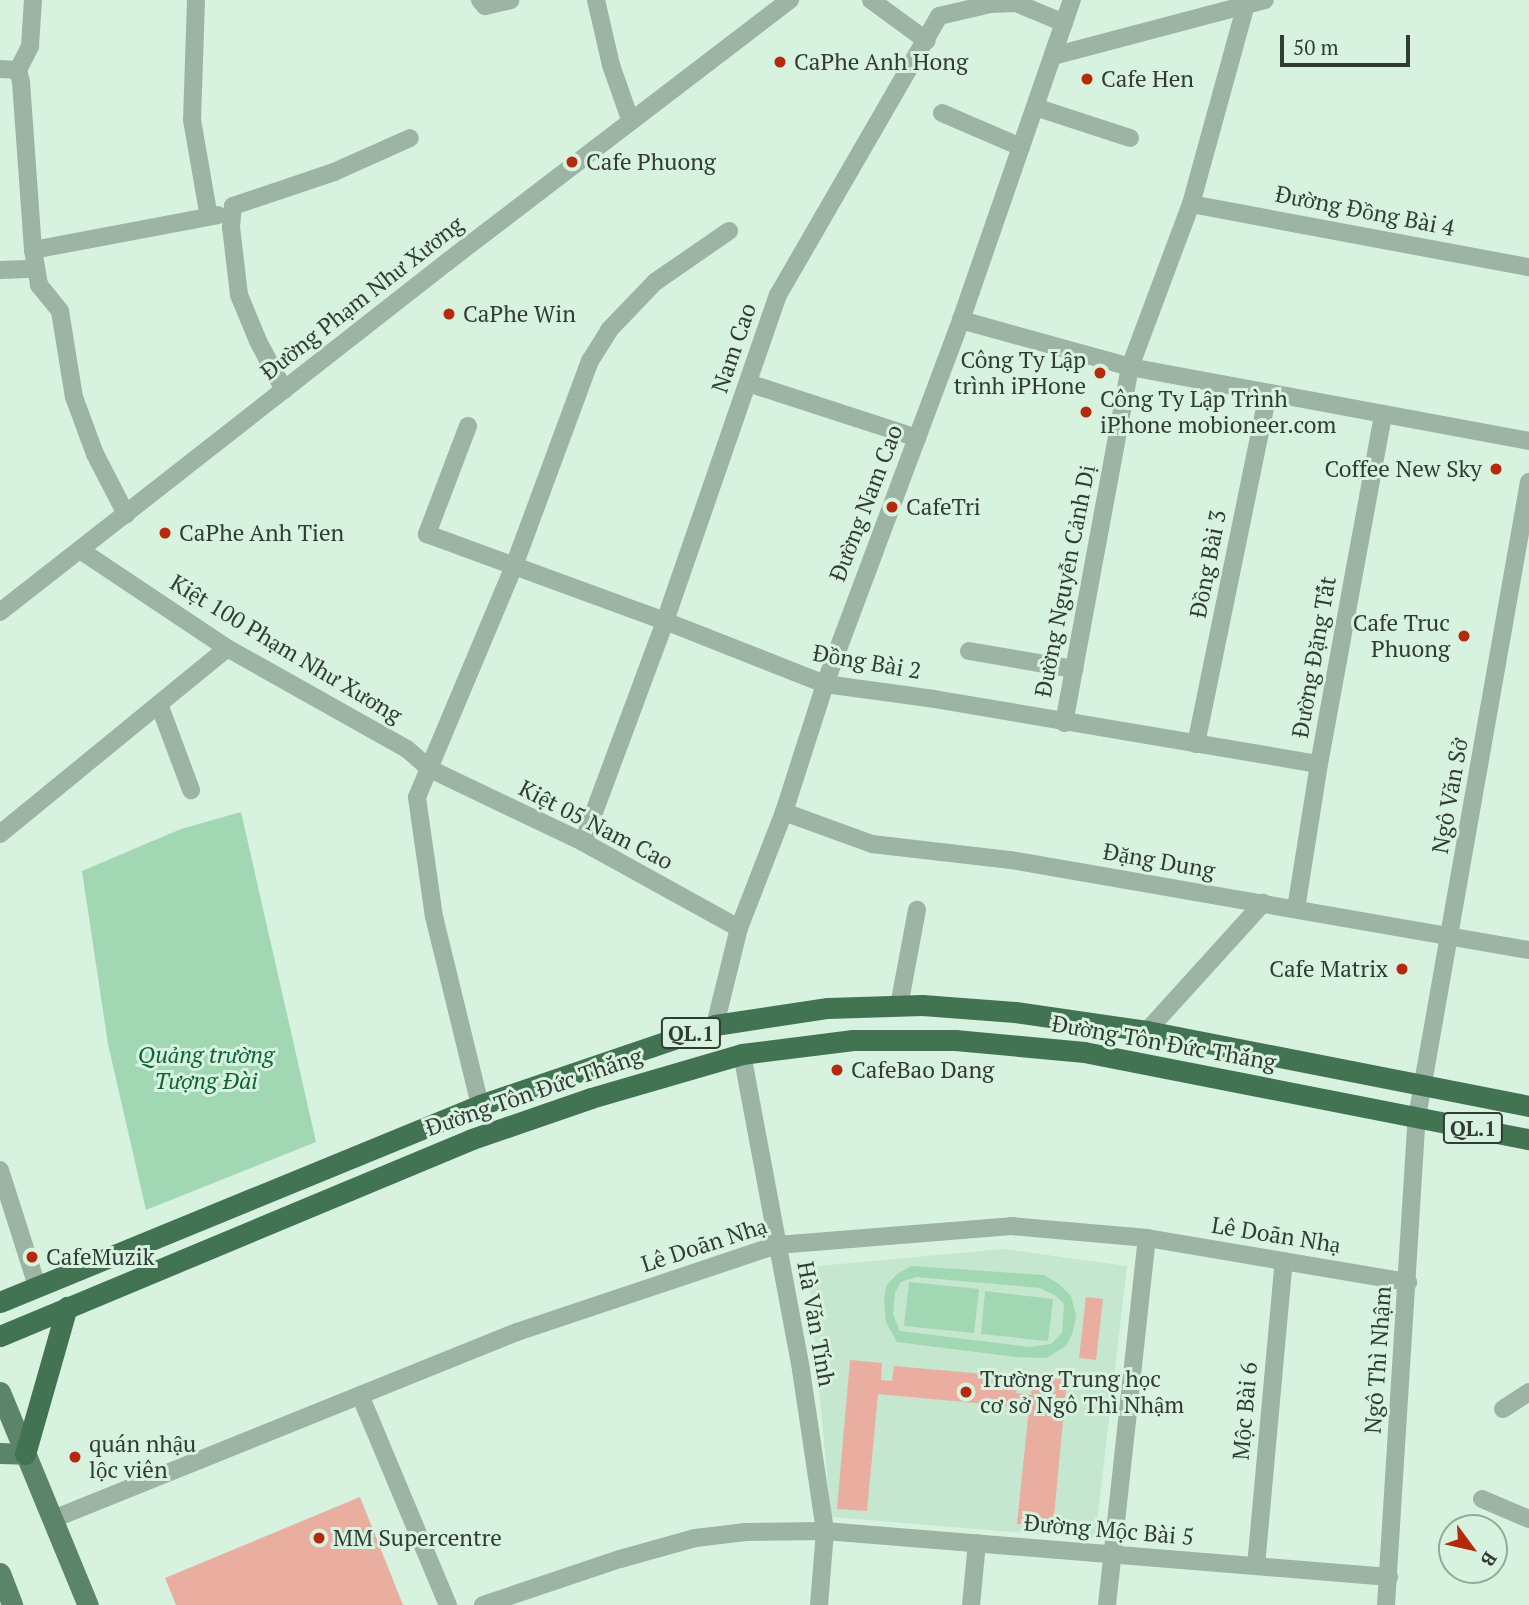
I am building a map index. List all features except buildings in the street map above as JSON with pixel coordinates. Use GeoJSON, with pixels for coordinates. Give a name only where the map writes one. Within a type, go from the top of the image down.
{"type":"FeatureCollection","features":[{"type":"Feature","properties":{"kind":"highway","name":"Đường Tôn Đức Thắng"},"geometry":{"type":"LineString","coordinates":[[0,1302],[480,1105],[715,1025],[828,1009],[899,1006],[1015,1012],[1147,1031],[1529,1107]]}},
{"type":"Feature","properties":{"kind":"highway","name":"Đường Tôn Đức Thắng"},"geometry":{"type":"LineString","coordinates":[[0,1336],[472,1139],[591,1098],[742,1054],[853,1040],[955,1040],[1084,1052],[1529,1139]]}},
{"type":"Feature","properties":{"kind":"highway"},"geometry":{"type":"LineString","coordinates":[[25,1454],[67,1307]]}},
{"type":"Feature","properties":{"kind":"main road"},"geometry":{"type":"LineString","coordinates":[[0,1392],[88,1605]]}},
{"type":"Feature","properties":{"kind":"main road"},"geometry":{"type":"LineString","coordinates":[[0,1453],[25,1454]]}},
{"type":"Feature","properties":{"kind":"street"},"geometry":{"type":"LineString","coordinates":[[33,0],[30,46],[9,69],[21,82],[34,269],[39,285],[60,311],[74,397],[95,454],[126,514]]}},
{"type":"Feature","properties":{"kind":"street"},"geometry":{"type":"LineString","coordinates":[[196,0],[192,120],[209,217]]}},
{"type":"Feature","properties":{"kind":"street"},"geometry":{"type":"LineString","coordinates":[[480,0],[485,6],[510,0]]}},
{"type":"Feature","properties":{"kind":"street"},"geometry":{"type":"LineString","coordinates":[[596,0],[611,65],[631,122]]}},
{"type":"Feature","properties":{"kind":"street","name":"Đường Phạm Như Xương"},"geometry":{"type":"LineString","coordinates":[[0,612],[790,0]]}},
{"type":"Feature","properties":{"kind":"street"},"geometry":{"type":"LineString","coordinates":[[871,0],[927,41]]}},
{"type":"Feature","properties":{"kind":"street","name":"Đường Nam Cao"},"geometry":{"type":"LineString","coordinates":[[715,1025],[738,928],[784,812],[825,684],[961,320],[1072,0]]}},
{"type":"Feature","properties":{"kind":"street"},"geometry":{"type":"LineString","coordinates":[[1053,56],[1265,0]]}},
{"type":"Feature","properties":{"kind":"street","name":"Nam Cao"},"geometry":{"type":"LineString","coordinates":[[583,842],[665,621],[778,295],[927,41],[939,16],[991,5],[1016,4],[1064,23]]}},
{"type":"Feature","properties":{"kind":"street","name":"Đường Nguyễn Cảnh Dị"},"geometry":{"type":"LineString","coordinates":[[1064,723],[1130,367],[1191,204],[1246,5]]}},
{"type":"Feature","properties":{"kind":"street"},"geometry":{"type":"LineString","coordinates":[[1035,107],[1130,138]]}},
{"type":"Feature","properties":{"kind":"street"},"geometry":{"type":"LineString","coordinates":[[942,113],[1021,147]]}},
{"type":"Feature","properties":{"kind":"street"},"geometry":{"type":"LineString","coordinates":[[284,390],[258,341],[239,295],[230,213],[233,206],[334,172],[410,138]]}},
{"type":"Feature","properties":{"kind":"street","name":"Đường Đồng Bài 4"},"geometry":{"type":"LineString","coordinates":[[1191,204],[1529,267]]}},
{"type":"Feature","properties":{"kind":"street"},"geometry":{"type":"LineString","coordinates":[[33,250],[230,213]]}},
{"type":"Feature","properties":{"kind":"street"},"geometry":{"type":"LineString","coordinates":[[480,1105],[434,917],[417,797],[514,566],[590,361],[609,331],[655,282],[729,231]]}},
{"type":"Feature","properties":{"kind":"street"},"geometry":{"type":"LineString","coordinates":[[0,270],[34,269]]}},
{"type":"Feature","properties":{"kind":"street"},"geometry":{"type":"LineString","coordinates":[[961,320],[1130,367],[1529,442]]}},
{"type":"Feature","properties":{"kind":"street"},"geometry":{"type":"LineString","coordinates":[[748,383],[917,438]]}},
{"type":"Feature","properties":{"kind":"street","name":"Đồng Bài 3"},"geometry":{"type":"LineString","coordinates":[[1196,744],[1268,393]]}},
{"type":"Feature","properties":{"kind":"street","name":"Đường Đặng Tất"},"geometry":{"type":"LineString","coordinates":[[1296,909],[1319,764],[1383,414]]}},
{"type":"Feature","properties":{"kind":"street","name":"Đồng Bài 2"},"geometry":{"type":"LineString","coordinates":[[468,426],[427,534],[665,621],[825,684],[934,699],[1319,764]]}},
{"type":"Feature","properties":{"kind":"street","name":"Ngô Văn Sở"},"geometry":{"type":"LineString","coordinates":[[1417,1118],[1529,482]]}},
{"type":"Feature","properties":{"kind":"street","name":"Kiệt 100 Phạm Như Xương"},"geometry":{"type":"LineString","coordinates":[[80,550],[227,648],[407,749],[430,769]]}},
{"type":"Feature","properties":{"kind":"street"},"geometry":{"type":"LineString","coordinates":[[0,834],[227,648]]}},
{"type":"Feature","properties":{"kind":"street"},"geometry":{"type":"LineString","coordinates":[[969,651],[1074,669]]}},
{"type":"Feature","properties":{"kind":"street"},"geometry":{"type":"LineString","coordinates":[[159,704],[191,790]]}},
{"type":"Feature","properties":{"kind":"street","name":"Kiệt 05 Nam Cao"},"geometry":{"type":"LineString","coordinates":[[430,769],[583,842],[738,928]]}},
{"type":"Feature","properties":{"kind":"street","name":"Đặng Dung"},"geometry":{"type":"LineString","coordinates":[[784,812],[872,844],[1011,860],[1529,950]]}},
{"type":"Feature","properties":{"kind":"street"},"geometry":{"type":"LineString","coordinates":[[1147,1031],[1263,903]]}},
{"type":"Feature","properties":{"kind":"street"},"geometry":{"type":"LineString","coordinates":[[899,1006],[917,910]]}},
{"type":"Feature","properties":{"kind":"street","name":"Hà Văn Tính"},"geometry":{"type":"LineString","coordinates":[[742,1054],[825,1531],[819,1605]]}},
{"type":"Feature","properties":{"kind":"street","name":"Ngô Thì Nhậm"},"geometry":{"type":"LineString","coordinates":[[1386,1605],[1417,1118]]}},
{"type":"Feature","properties":{"kind":"street"},"geometry":{"type":"LineString","coordinates":[[0,1170],[37,1286]]}},
{"type":"Feature","properties":{"kind":"street","name":"Lê Doãn Nhạ"},"geometry":{"type":"LineString","coordinates":[[52,1519],[517,1332],[777,1245],[1012,1226],[1147,1238],[1408,1282]]}},
{"type":"Feature","properties":{"kind":"street"},"geometry":{"type":"LineString","coordinates":[[1107,1605],[1147,1238]]}},
{"type":"Feature","properties":{"kind":"street","name":"Mộc Bài 6"},"geometry":{"type":"LineString","coordinates":[[1256,1566],[1284,1261]]}},
{"type":"Feature","properties":{"kind":"street"},"geometry":{"type":"LineString","coordinates":[[1503,1409],[1529,1392]]}},
{"type":"Feature","properties":{"kind":"street"},"geometry":{"type":"LineString","coordinates":[[360,1395],[448,1605]]}},
{"type":"Feature","properties":{"kind":"street"},"geometry":{"type":"LineString","coordinates":[[1482,1499],[1529,1519]]}},
{"type":"Feature","properties":{"kind":"street","name":"Đường Mộc Bài 5"},"geometry":{"type":"LineString","coordinates":[[482,1605],[595,1567],[695,1538],[746,1532],[825,1531],[1389,1577]]}},
{"type":"Feature","properties":{"kind":"street"},"geometry":{"type":"LineString","coordinates":[[971,1605],[977,1543]]}},
{"type":"Feature","properties":{"kind":"shaded area","name":"Trường Trung học cơ sở Ngô Thì Nhậm"},"geometry":{"type":"Polygon","coordinates":[[[1003,1249],[1127,1266],[1095,1539],[831,1517],[808,1267],[1003,1249]]]}},
{"type":"Feature","properties":{"kind":"green space","name":"Quảng trường Tượng Đài"},"geometry":{"type":"Polygon","coordinates":[[[241,812],[316,1142],[146,1210],[108,1044],[82,871],[181,829],[241,812]]]}},
{"type":"Feature","properties":{"kind":"green space"},"geometry":{"type":"Polygon","coordinates":[[[911,1266],[1044,1275],[1059,1284],[1071,1296],[1076,1315],[1073,1332],[1066,1346],[1046,1358],[1016,1357],[897,1342],[886,1322],[884,1300],[886,1286],[897,1274],[911,1266]],[[916,1277],[901,1282],[895,1293],[893,1314],[900,1331],[1030,1347],[1051,1344],[1062,1333],[1064,1304],[1056,1296],[1040,1288],[916,1277]]]}},
{"type":"Feature","properties":{"kind":"green space"},"geometry":{"type":"Polygon","coordinates":[[[909,1282],[979,1289],[974,1333],[904,1326],[909,1282]]]}},
{"type":"Feature","properties":{"kind":"green space"},"geometry":{"type":"Polygon","coordinates":[[[985,1291],[1053,1299],[1048,1341],[981,1334],[985,1291]]]}},
{"type":"Feature","properties":{"kind":"place","name":"CaPhe Anh Hong"},"geometry":{"type":"Point","coordinates":[780,62]}},
{"type":"Feature","properties":{"kind":"place","name":"Cafe Hen"},"geometry":{"type":"Point","coordinates":[1087,79]}},
{"type":"Feature","properties":{"kind":"place","name":"Cafe Phuong"},"geometry":{"type":"Point","coordinates":[572,162]}},
{"type":"Feature","properties":{"kind":"place","name":"CaPhe Win"},"geometry":{"type":"Point","coordinates":[449,314]}},
{"type":"Feature","properties":{"kind":"place","name":"Công Ty Lập trình iPHone"},"geometry":{"type":"Point","coordinates":[1100,373]}},
{"type":"Feature","properties":{"kind":"place","name":"Công Ty Lập Trình iPhone mobioneer.com"},"geometry":{"type":"Point","coordinates":[1086,412]}},
{"type":"Feature","properties":{"kind":"place","name":"Coffee New Sky"},"geometry":{"type":"Point","coordinates":[1496,469]}},
{"type":"Feature","properties":{"kind":"place","name":"CafeTri"},"geometry":{"type":"Point","coordinates":[892,507]}},
{"type":"Feature","properties":{"kind":"place","name":"CaPhe Anh Tien"},"geometry":{"type":"Point","coordinates":[165,533]}},
{"type":"Feature","properties":{"kind":"place","name":"Cafe Truc Phuong"},"geometry":{"type":"Point","coordinates":[1464,636]}},
{"type":"Feature","properties":{"kind":"place","name":"Cafe Matrix"},"geometry":{"type":"Point","coordinates":[1402,969]}},
{"type":"Feature","properties":{"kind":"place","name":"CafeBao Dang"},"geometry":{"type":"Point","coordinates":[837,1070]}},
{"type":"Feature","properties":{"kind":"place","name":"CafeMuzik"},"geometry":{"type":"Point","coordinates":[32,1257]}},
{"type":"Feature","properties":{"kind":"place","name":"Trường Trung học cơ sở Ngô Thì Nhậm"},"geometry":{"type":"Point","coordinates":[966,1392]}},
{"type":"Feature","properties":{"kind":"place","name":"quán nhậu lộc viên"},"geometry":{"type":"Point","coordinates":[75,1457]}},
{"type":"Feature","properties":{"kind":"place","name":"MM Supercentre"},"geometry":{"type":"Point","coordinates":[319,1538]}}]}
